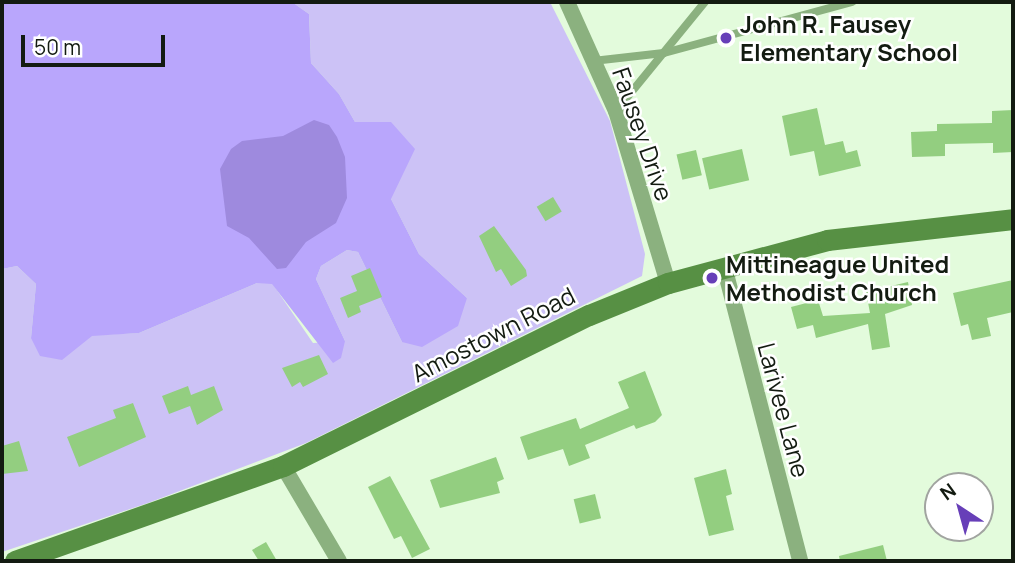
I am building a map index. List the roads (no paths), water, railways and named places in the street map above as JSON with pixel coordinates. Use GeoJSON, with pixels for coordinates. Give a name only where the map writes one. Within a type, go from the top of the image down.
{"type":"FeatureCollection","features":[{"type":"Feature","properties":{"kind":"street","name":"Fausey Drive"},"geometry":{"type":"LineString","coordinates":[[568,2],[616,111],[668,283]]}},
{"type":"Feature","properties":{"kind":"street","name":"Amostown Road"},"geometry":{"type":"LineString","coordinates":[[15,561],[283,466],[589,315],[668,283],[827,240],[1013,219]]}},
{"type":"Feature","properties":{"kind":"street","name":"Larivee Lane"},"geometry":{"type":"LineString","coordinates":[[724,270],[800,561]]}},
{"type":"Feature","properties":{"kind":"street"},"geometry":{"type":"LineString","coordinates":[[283,466],[340,561]]}},
{"type":"Feature","properties":{"kind":"lane"},"geometry":{"type":"LineString","coordinates":[[616,111],[705,2]]}},
{"type":"Feature","properties":{"kind":"lane"},"geometry":{"type":"LineString","coordinates":[[593,61],[664,53],[852,2]]}},
{"type":"Feature","properties":{"kind":"place","name":"John R. Fausey Elementary School"},"geometry":{"type":"Point","coordinates":[726,38]}},
{"type":"Feature","properties":{"kind":"place","name":"Mittineague United Methodist Church"},"geometry":{"type":"Point","coordinates":[712,278]}}]}
